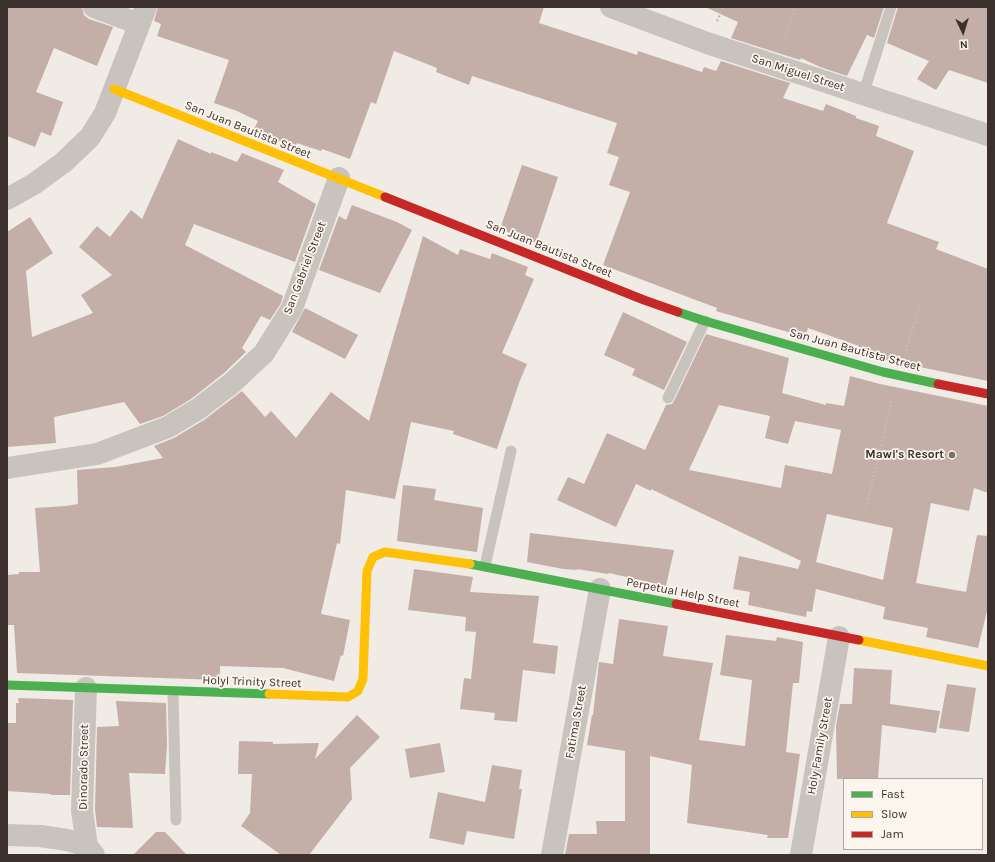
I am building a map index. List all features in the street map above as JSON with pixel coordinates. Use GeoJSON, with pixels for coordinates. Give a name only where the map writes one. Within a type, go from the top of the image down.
{"type":"FeatureCollection","features":[{"type":"Feature","properties":{"kind":"street"},"geometry":{"type":"LineString","coordinates":[[7,199],[34,184],[64,162],[90,137],[105,112],[143,16],[94,7]]}},
{"type":"Feature","properties":{"kind":"street","name":"San Miguel Street"},"geometry":{"type":"LineString","coordinates":[[611,7],[707,43],[988,135]]}},
{"type":"Feature","properties":{"kind":"street","name":"San Juan Bautista Street"},"geometry":{"type":"LineString","coordinates":[[114,89],[644,300],[705,321],[884,372],[988,394]]}},
{"type":"Feature","properties":{"kind":"street","name":"San Gabriel Street"},"geometry":{"type":"LineString","coordinates":[[7,468],[97,454],[168,427],[198,409],[232,383],[264,353],[292,308],[339,178]]}},
{"type":"Feature","properties":{"kind":"street","name":"Perpetual Help Street"},"geometry":{"type":"LineString","coordinates":[[373,557],[386,552],[485,566],[988,666]]}},
{"type":"Feature","properties":{"kind":"street","name":"Holyl Trinity Street"},"geometry":{"type":"LineString","coordinates":[[7,685],[348,697],[358,691],[363,679],[367,571],[373,557]]}},
{"type":"Feature","properties":{"kind":"street","name":"Fatima Street"},"geometry":{"type":"LineString","coordinates":[[552,855],[600,589]]}},
{"type":"Feature","properties":{"kind":"street","name":"Holy Family Street"},"geometry":{"type":"LineString","coordinates":[[801,855],[838,637]]}},
{"type":"Feature","properties":{"kind":"street","name":"Dinorado Street"},"geometry":{"type":"LineString","coordinates":[[86,688],[82,811],[90,851]]}},
{"type":"Feature","properties":{"kind":"street","name":"Dinorado Street"},"geometry":{"type":"LineString","coordinates":[[7,835],[40,836],[67,840],[90,851]]}},
{"type":"Feature","properties":{"kind":"lane"},"geometry":{"type":"LineString","coordinates":[[863,94],[891,7]]}},
{"type":"Feature","properties":{"kind":"lane"},"geometry":{"type":"LineString","coordinates":[[668,398],[705,321]]}},
{"type":"Feature","properties":{"kind":"lane"},"geometry":{"type":"LineString","coordinates":[[485,566],[511,451]]}},
{"type":"Feature","properties":{"kind":"lane"},"geometry":{"type":"LineString","coordinates":[[173,692],[176,820]]}},
{"type":"Feature","properties":{"kind":"path"},"geometry":{"type":"LineString","coordinates":[[773,65],[796,7]]}},
{"type":"Feature","properties":{"kind":"path"},"geometry":{"type":"LineString","coordinates":[[866,508],[898,375],[920,305]]}},
{"type":"Feature","properties":{"kind":"building"},"geometry":{"type":"Polygon","coordinates":[[[7,7],[82,7],[84,15],[89,19],[113,27],[97,66],[54,48],[36,92],[63,102],[51,136],[41,132],[35,147],[7,136],[7,7]]]}},
{"type":"Feature","properties":{"kind":"building"},"geometry":{"type":"Polygon","coordinates":[[[158,7],[544,7],[539,23],[637,55],[638,51],[702,72],[704,67],[716,71],[721,61],[790,83],[783,98],[823,111],[826,104],[856,116],[856,118],[879,126],[876,136],[914,151],[887,223],[939,242],[936,249],[988,269],[988,381],[886,360],[857,352],[859,346],[808,328],[805,337],[716,311],[717,308],[603,265],[630,192],[609,185],[619,157],[607,153],[617,123],[472,76],[469,85],[436,72],[437,68],[394,51],[376,104],[371,102],[350,159],[322,149],[321,151],[297,143],[295,147],[253,131],[258,121],[237,111],[214,103],[229,60],[157,36],[161,24],[154,21],[158,7]]]}},
{"type":"Feature","properties":{"kind":"building"},"geometry":{"type":"Polygon","coordinates":[[[705,7],[884,7],[874,38],[867,35],[847,76],[820,67],[801,58],[800,60],[731,38],[738,22],[705,7]]]}},
{"type":"Feature","properties":{"kind":"building"},"geometry":{"type":"Polygon","coordinates":[[[898,7],[988,7],[988,83],[949,70],[936,90],[917,79],[929,61],[887,43],[898,7]]]}},
{"type":"Feature","properties":{"kind":"building"},"geometry":{"type":"Polygon","coordinates":[[[178,139],[211,154],[211,152],[237,162],[242,153],[284,170],[278,182],[316,204],[295,262],[194,224],[185,245],[283,296],[281,303],[270,320],[261,316],[242,348],[246,352],[224,373],[191,399],[163,416],[140,424],[124,402],[54,417],[56,443],[7,447],[7,232],[30,217],[53,253],[26,271],[32,337],[93,313],[81,295],[112,275],[79,247],[97,226],[110,237],[131,210],[142,219],[178,139]]]}},
{"type":"Feature","properties":{"kind":"building"},"geometry":{"type":"Polygon","coordinates":[[[522,165],[558,177],[536,243],[500,229],[522,165]]]}},
{"type":"Feature","properties":{"kind":"building"},"geometry":{"type":"Polygon","coordinates":[[[352,205],[397,222],[412,230],[380,293],[319,270],[339,216],[346,220],[352,205]]]}},
{"type":"Feature","properties":{"kind":"building"},"geometry":{"type":"Polygon","coordinates":[[[423,236],[458,255],[460,249],[490,259],[492,253],[528,267],[525,275],[534,279],[502,353],[527,364],[519,383],[497,449],[453,434],[454,431],[411,422],[395,499],[346,490],[340,544],[337,543],[321,614],[350,620],[343,656],[341,655],[334,681],[283,668],[220,666],[220,680],[17,673],[14,625],[7,625],[7,575],[19,574],[19,572],[40,572],[35,508],[78,504],[77,470],[115,467],[163,458],[154,446],[174,438],[204,420],[242,391],[265,417],[271,411],[296,438],[331,392],[369,421],[423,236]]]}},
{"type":"Feature","properties":{"kind":"building"},"geometry":{"type":"Polygon","coordinates":[[[305,308],[358,335],[345,359],[292,332],[305,308]]]}},
{"type":"Feature","properties":{"kind":"building"},"geometry":{"type":"Polygon","coordinates":[[[623,312],[687,342],[664,390],[632,375],[635,369],[604,355],[623,312]]]}},
{"type":"Feature","properties":{"kind":"building"},"geometry":{"type":"Polygon","coordinates":[[[706,334],[789,358],[782,393],[826,405],[826,403],[844,406],[850,376],[880,384],[988,406],[988,493],[974,488],[969,511],[931,503],[916,583],[966,592],[977,535],[988,536],[988,607],[978,648],[926,637],[928,628],[883,619],[885,607],[816,589],[812,612],[807,611],[806,617],[748,605],[750,592],[733,589],[739,556],[798,569],[801,561],[651,489],[651,491],[636,484],[616,527],[557,500],[568,477],[584,484],[607,433],[645,450],[666,405],[672,404],[706,334]],[[719,405],[689,470],[781,488],[785,465],[832,474],[841,430],[795,421],[788,444],[765,438],[770,416],[719,405]],[[827,514],[816,562],[883,580],[893,528],[827,514]]]}},
{"type":"Feature","properties":{"kind":"building"},"geometry":{"type":"Polygon","coordinates":[[[403,485],[436,489],[434,500],[483,508],[477,552],[397,541],[403,485]]]}},
{"type":"Feature","properties":{"kind":"building"},"geometry":{"type":"Polygon","coordinates":[[[530,533],[674,550],[666,586],[609,573],[577,569],[563,569],[527,562],[530,533]]]}},
{"type":"Feature","properties":{"kind":"building"},"geometry":{"type":"Polygon","coordinates":[[[414,569],[473,577],[470,592],[539,596],[533,643],[558,646],[555,674],[523,670],[517,722],[494,720],[495,713],[460,709],[464,678],[471,679],[476,632],[465,631],[466,617],[408,610],[414,569]]]}},
{"type":"Feature","properties":{"kind":"building"},"geometry":{"type":"Polygon","coordinates":[[[619,619],[668,626],[663,656],[713,663],[699,740],[745,746],[752,680],[720,675],[726,635],[776,641],[777,637],[803,642],[799,683],[793,683],[786,752],[800,754],[788,838],[767,838],[768,835],[687,823],[692,765],[650,756],[650,855],[565,855],[569,834],[597,834],[596,821],[625,821],[625,751],[587,745],[593,715],[599,662],[613,664],[619,619]]]}},
{"type":"Feature","properties":{"kind":"building"},"geometry":{"type":"Polygon","coordinates":[[[854,668],[892,670],[890,704],[940,711],[936,733],[882,725],[878,778],[837,779],[836,726],[840,704],[852,704],[854,668]]]}},
{"type":"Feature","properties":{"kind":"building"},"geometry":{"type":"Polygon","coordinates":[[[947,684],[976,688],[969,732],[939,728],[947,684]]]}},
{"type":"Feature","properties":{"kind":"building"},"geometry":{"type":"Polygon","coordinates":[[[18,698],[73,700],[70,795],[51,795],[7,791],[8,723],[16,723],[16,703],[19,703],[18,698]]]}},
{"type":"Feature","properties":{"kind":"building"},"geometry":{"type":"Polygon","coordinates":[[[116,701],[166,703],[167,745],[165,774],[129,773],[133,828],[97,827],[95,810],[97,727],[119,726],[116,701]]]}},
{"type":"Feature","properties":{"kind":"building"},"geometry":{"type":"Polygon","coordinates":[[[357,715],[380,737],[350,768],[352,799],[309,855],[281,855],[241,826],[250,813],[252,774],[238,774],[239,741],[273,742],[273,744],[319,743],[315,759],[357,715]]]}},
{"type":"Feature","properties":{"kind":"building"},"geometry":{"type":"Polygon","coordinates":[[[440,743],[445,772],[410,778],[405,749],[440,743]]]}},
{"type":"Feature","properties":{"kind":"building"},"geometry":{"type":"Polygon","coordinates":[[[492,765],[522,770],[519,789],[522,789],[514,839],[467,831],[464,845],[429,838],[438,792],[485,802],[492,765]]]}},
{"type":"Feature","properties":{"kind":"building"},"geometry":{"type":"Polygon","coordinates":[[[156,832],[165,832],[187,855],[133,855],[156,832]]]}},
{"type":"Feature","properties":{"kind":"traffic: fast"},"geometry":{"type":"LineString","coordinates":[[678,312],[883,372],[938,384]]}},
{"type":"Feature","properties":{"kind":"traffic: fast"},"geometry":{"type":"LineString","coordinates":[[470,564],[676,604]]}},
{"type":"Feature","properties":{"kind":"traffic: fast"},"geometry":{"type":"LineString","coordinates":[[7,685],[269,694]]}},
{"type":"Feature","properties":{"kind":"traffic: slow"},"geometry":{"type":"LineString","coordinates":[[114,89],[385,197]]}},
{"type":"Feature","properties":{"kind":"traffic: slow"},"geometry":{"type":"LineString","coordinates":[[269,694],[348,697],[358,691],[363,679],[367,571],[373,557],[385,552],[470,564]]}},
{"type":"Feature","properties":{"kind":"traffic: slow"},"geometry":{"type":"LineString","coordinates":[[859,640],[988,666]]}},
{"type":"Feature","properties":{"kind":"traffic: jam"},"geometry":{"type":"LineString","coordinates":[[385,197],[644,300],[678,312]]}},
{"type":"Feature","properties":{"kind":"traffic: jam"},"geometry":{"type":"LineString","coordinates":[[938,384],[988,394]]}},
{"type":"Feature","properties":{"kind":"traffic: jam"},"geometry":{"type":"LineString","coordinates":[[676,604],[859,640]]}},
{"type":"Feature","properties":{"kind":"place","name":"Mawi's Resort"},"geometry":{"type":"Point","coordinates":[952,455]}}]}
